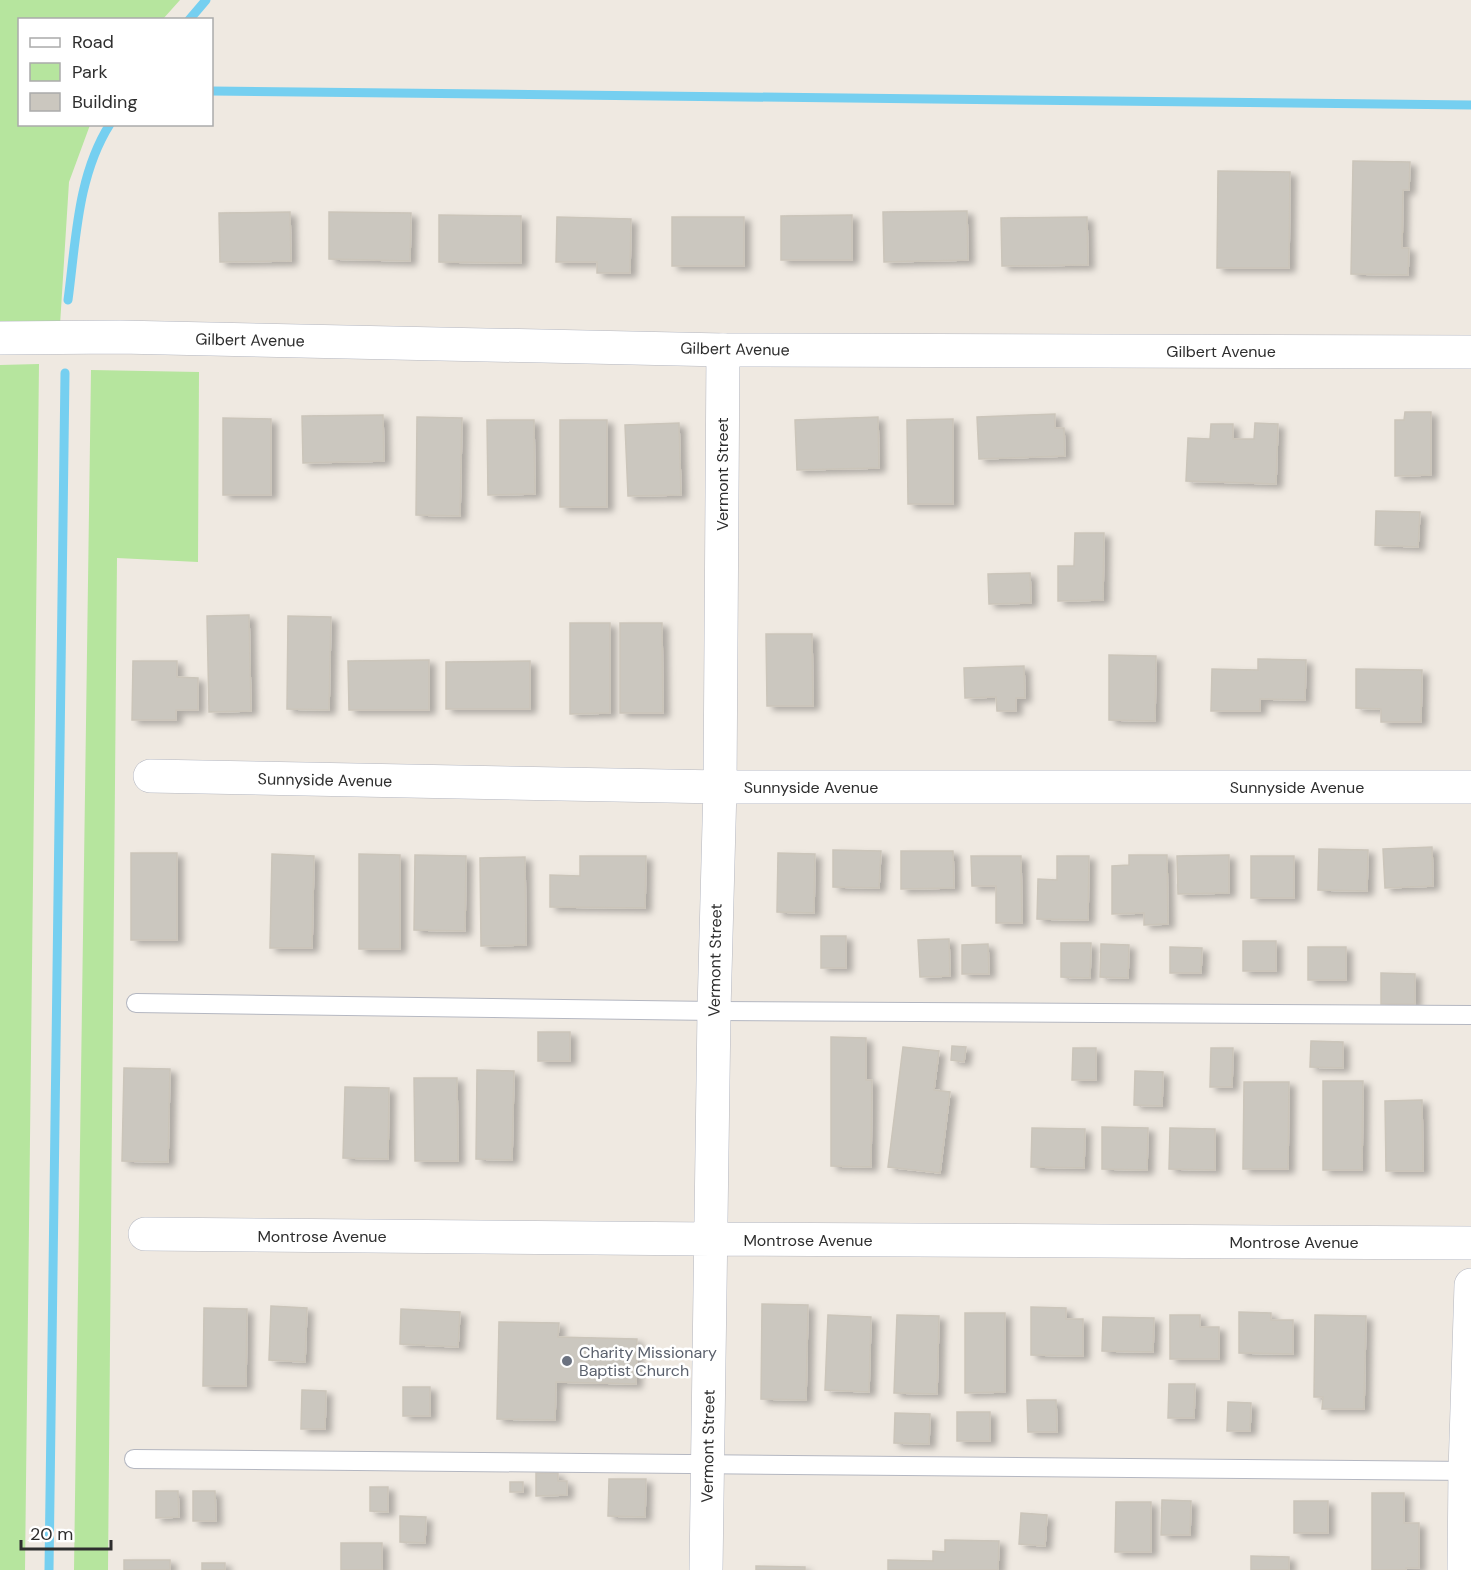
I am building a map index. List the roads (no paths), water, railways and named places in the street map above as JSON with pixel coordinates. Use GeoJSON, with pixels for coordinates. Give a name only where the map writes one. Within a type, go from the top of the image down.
{"type":"FeatureCollection","features":[{"type":"Feature","properties":{"kind":"street","name":"Gilbert Avenue"},"geometry":{"type":"LineString","coordinates":[[0,338],[120,337],[723,350],[1471,352]]}},
{"type":"Feature","properties":{"kind":"street","name":"Vermont Street"},"geometry":{"type":"LineString","coordinates":[[706,1570],[714,1011],[720,787],[723,350]]}},
{"type":"Feature","properties":{"kind":"street","name":"Sunnyside Avenue"},"geometry":{"type":"LineString","coordinates":[[150,776],[720,787],[1471,787]]}},
{"type":"Feature","properties":{"kind":"street","name":"Montrose Avenue"},"geometry":{"type":"LineString","coordinates":[[145,1234],[1471,1243]]}},
{"type":"Feature","properties":{"kind":"street"},"geometry":{"type":"LineString","coordinates":[[1464,1570],[1471,1285]]}},
{"type":"Feature","properties":{"kind":"lane"},"geometry":{"type":"LineString","coordinates":[[136,1003],[714,1011],[1471,1015]]}},
{"type":"Feature","properties":{"kind":"lane"},"geometry":{"type":"LineString","coordinates":[[134,1459],[1468,1471]]}},
{"type":"Feature","properties":{"kind":"waterway"},"geometry":{"type":"LineString","coordinates":[[191,18],[206,0]]}},
{"type":"Feature","properties":{"kind":"waterway"},"geometry":{"type":"LineString","coordinates":[[213,91],[1471,105]]}},
{"type":"Feature","properties":{"kind":"waterway"},"geometry":{"type":"LineString","coordinates":[[68,300],[84,187],[99,144],[109,126]]}},
{"type":"Feature","properties":{"kind":"waterway"},"geometry":{"type":"LineString","coordinates":[[49,1570],[65,373]]}},
{"type":"Feature","properties":{"kind":"place","name":"Charity Missionary Baptist Church"},"geometry":{"type":"Point","coordinates":[567,1361]}}]}
